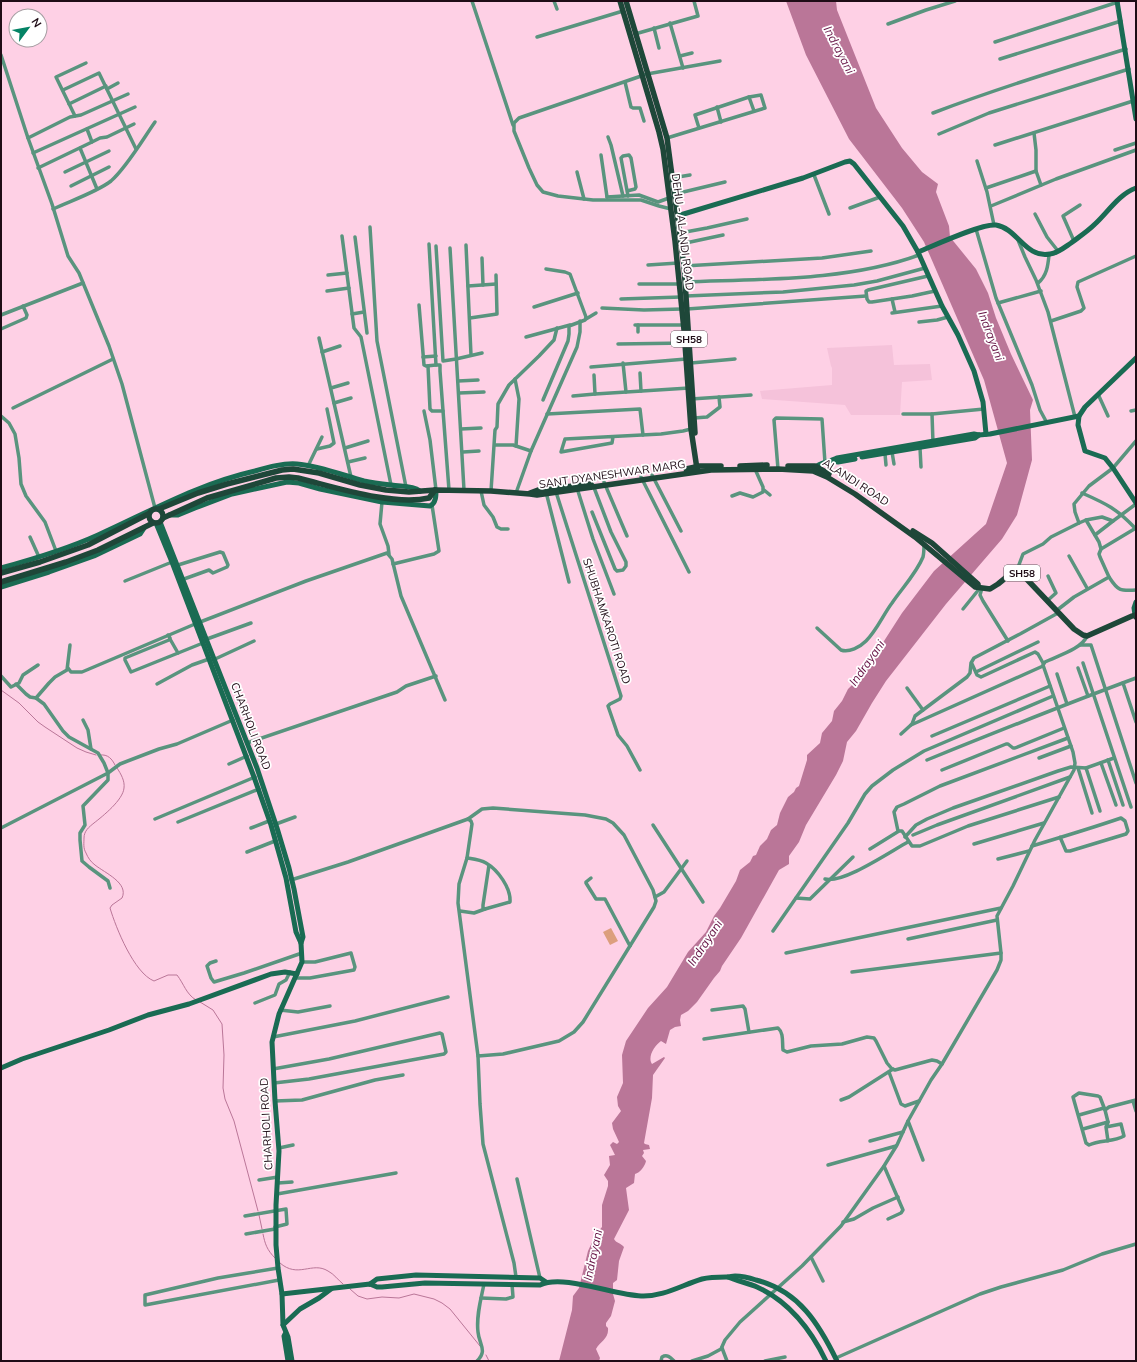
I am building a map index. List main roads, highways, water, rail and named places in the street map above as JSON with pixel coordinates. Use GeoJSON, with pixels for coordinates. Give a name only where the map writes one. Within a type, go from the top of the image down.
{"type":"FeatureCollection","features":[{"type":"Feature","properties":{"kind":"main road","name":"DEHU - ALANDI ROAD"},"geometry":{"type":"LineString","coordinates":[[620,1],[667,138],[674,194],[673,208],[678,263],[684,297],[690,388],[699,469]]}},
{"type":"Feature","properties":{"kind":"main road","name":"DEHU - ALANDI ROAD"},"geometry":{"type":"LineString","coordinates":[[626,1],[661,141],[669,198],[677,216],[684,266],[682,283]]}},
{"type":"Feature","properties":{"kind":"main road","name":"DEHU - ALANDI ROAD"},"geometry":{"type":"LineString","coordinates":[[685,309],[684,324],[687,343]]}},
{"type":"Feature","properties":{"kind":"main road","name":"DEHU - ALANDI ROAD"},"geometry":{"type":"LineString","coordinates":[[691,399],[691,429],[699,469]]}},
{"type":"Feature","properties":{"kind":"main road","name":"ALANDI ROAD"},"geometry":{"type":"LineString","coordinates":[[699,469],[777,467],[814,468],[858,495],[914,534],[978,586],[990,589],[1017,570],[1022,572],[1057,612],[1078,633],[1087,636],[1136,616]]}},
{"type":"Feature","properties":{"kind":"main road","name":"ALANDI ROAD"},"geometry":{"type":"LineString","coordinates":[[777,467],[801,470],[814,468]]}},
{"type":"Feature","properties":{"kind":"main road"},"geometry":{"type":"LineString","coordinates":[[699,469],[755,469],[777,467]]}},
{"type":"Feature","properties":{"kind":"main road"},"geometry":{"type":"LineString","coordinates":[[1,573],[81,548],[148,514],[150,510],[227,484],[282,470],[293,469],[319,473],[360,485],[386,490],[409,492],[436,490]]}},
{"type":"Feature","properties":{"kind":"main road","name":"SANT DYANESHWAR MARG"},"geometry":{"type":"LineString","coordinates":[[436,490],[491,491],[530,494],[536,496],[546,492],[594,486],[699,469]]}},
{"type":"Feature","properties":{"kind":"main road"},"geometry":{"type":"LineString","coordinates":[[1,582],[98,550],[158,521],[169,514],[207,498],[276,478],[289,476],[351,493],[408,500],[429,498],[436,490]]}},
{"type":"Feature","properties":{"kind":"main road"},"geometry":{"type":"LineString","coordinates":[[157,508],[163,513],[158,521]]}},
{"type":"Feature","properties":{"kind":"main road"},"geometry":{"type":"LineString","coordinates":[[148,514],[149,520],[158,521]]}},
{"type":"Feature","properties":{"kind":"main road","name":"ALANDI ROAD"},"geometry":{"type":"LineString","coordinates":[[914,534],[930,546]]}},
{"type":"Feature","properties":{"kind":"water","name":"Indrayani"},"geometry":{"type":"Polygon","coordinates":[[[786,1],[836,1],[837,10],[876,108],[902,148],[922,172],[938,184],[936,192],[949,226],[950,237],[976,269],[988,293],[996,318],[1011,354],[1033,400],[1030,410],[1032,460],[1017,515],[1002,539],[946,604],[886,681],[856,731],[847,742],[843,761],[806,825],[799,842],[789,856],[789,864],[779,870],[741,938],[720,971],[697,1002],[688,1011],[681,1015],[681,1026],[670,1030],[666,1044],[661,1041],[652,1051],[650,1058],[652,1064],[664,1057],[665,1058],[653,1075],[652,1098],[644,1143],[649,1145],[650,1149],[643,1150],[644,1153],[642,1156],[646,1161],[645,1165],[635,1174],[634,1183],[626,1188],[629,1210],[614,1239],[624,1247],[619,1261],[617,1280],[613,1283],[613,1294],[615,1301],[611,1316],[606,1323],[608,1332],[606,1337],[596,1349],[600,1358],[599,1361],[559,1361],[572,1310],[573,1296],[579,1288],[588,1251],[596,1234],[602,1227],[602,1205],[608,1186],[608,1181],[604,1175],[610,1165],[609,1156],[615,1155],[610,1145],[613,1142],[617,1144],[619,1142],[612,1123],[621,1111],[618,1106],[617,1097],[623,1083],[622,1055],[626,1041],[648,1008],[667,987],[688,952],[706,932],[714,916],[736,881],[740,870],[750,862],[753,856],[756,855],[760,846],[767,839],[771,830],[777,825],[780,813],[788,797],[799,786],[807,760],[807,755],[820,743],[822,733],[832,721],[834,711],[842,701],[848,689],[875,655],[902,613],[934,571],[986,524],[1007,463],[984,380],[924,242],[902,208],[849,139],[806,55],[786,1]]]}},
{"type":"Feature","properties":{"kind":"waterway"},"geometry":{"type":"LineString","coordinates":[[1,690],[19,703],[45,727],[77,748],[96,755]]}},
{"type":"Feature","properties":{"kind":"waterway"},"geometry":{"type":"LineString","coordinates":[[100,755],[109,757],[115,765]]}},
{"type":"Feature","properties":{"kind":"waterway"},"geometry":{"type":"LineString","coordinates":[[117,768],[124,783],[123,793],[116,803],[86,831],[84,836],[85,851],[92,863],[115,879],[122,888],[122,898],[110,908],[121,938],[133,960],[140,969],[154,981],[168,975],[177,975],[187,992],[196,1000]]}},
{"type":"Feature","properties":{"kind":"waterway"},"geometry":{"type":"LineString","coordinates":[[200,1002],[213,1010],[222,1024],[224,1055],[223,1088],[225,1099],[234,1121],[258,1211]]}},
{"type":"Feature","properties":{"kind":"waterway"},"geometry":{"type":"LineString","coordinates":[[259,1215],[262,1229]]}},
{"type":"Feature","properties":{"kind":"waterway"},"geometry":{"type":"LineString","coordinates":[[263,1234],[267,1247],[275,1258]]}},
{"type":"Feature","properties":{"kind":"waterway"},"geometry":{"type":"LineString","coordinates":[[280,1263],[293,1270],[322,1268],[332,1274],[343,1284]]}},
{"type":"Feature","properties":{"kind":"waterway"},"geometry":{"type":"LineString","coordinates":[[350,1289],[358,1296],[367,1299],[382,1297],[399,1298],[414,1294],[434,1299],[450,1309],[480,1346]]}},
{"type":"Feature","properties":{"kind":"waterway"},"geometry":{"type":"LineString","coordinates":[[486,1355],[489,1361]]}}]}
